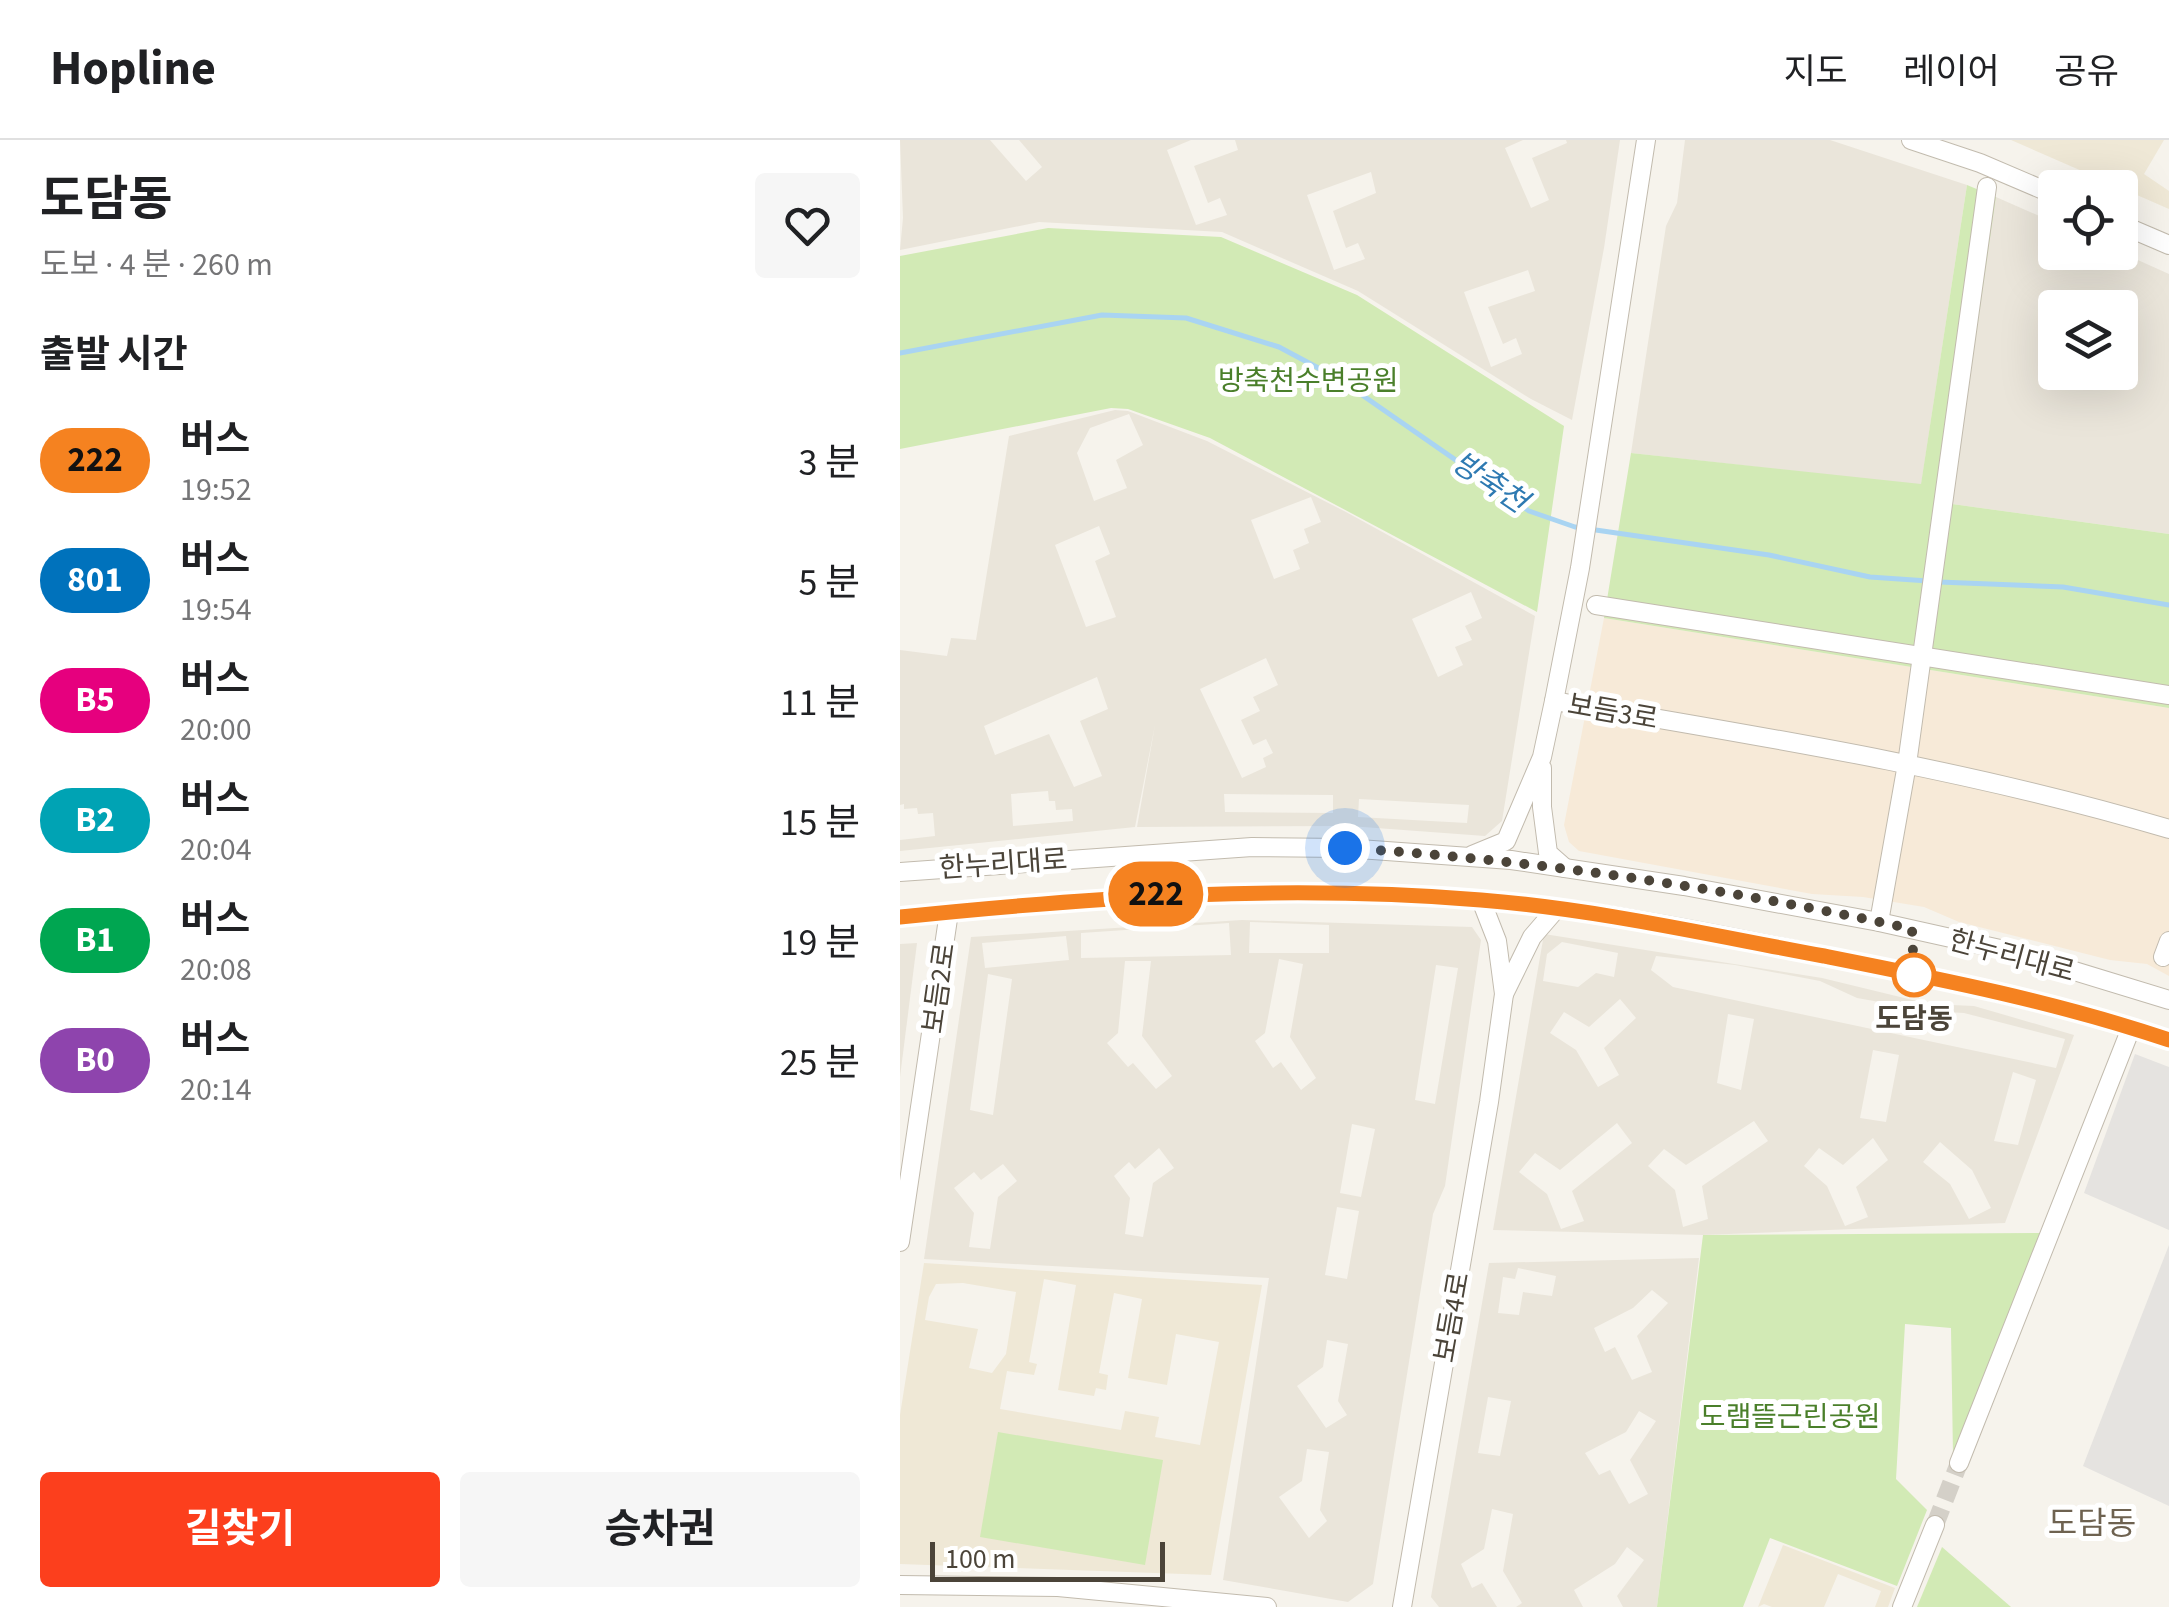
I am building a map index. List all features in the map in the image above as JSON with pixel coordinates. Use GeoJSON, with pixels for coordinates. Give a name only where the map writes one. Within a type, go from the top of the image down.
{"type":"FeatureCollection","features":[{"type":"Feature","properties":{"kind":"street","name":"보듬3로"},"geometry":{"type":"LineString","coordinates":[[1646,140],[1580,568],[1554,701],[1907,764],[2096,807],[2169,828]]}},
{"type":"Feature","properties":{"kind":"street"},"geometry":{"type":"LineString","coordinates":[[1910,140],[2038,188]]}},
{"type":"Feature","properties":{"kind":"street"},"geometry":{"type":"LineString","coordinates":[[1880,922],[1907,764],[1987,187]]}},
{"type":"Feature","properties":{"kind":"street"},"geometry":{"type":"LineString","coordinates":[[2138,232],[2169,245]]}},
{"type":"Feature","properties":{"kind":"street"},"geometry":{"type":"LineString","coordinates":[[1596,606],[2169,695]]}},
{"type":"Feature","properties":{"kind":"street"},"geometry":{"type":"LineString","coordinates":[[1468,857],[1506,841],[1542,758],[1554,701]]}},
{"type":"Feature","properties":{"kind":"street"},"geometry":{"type":"LineString","coordinates":[[1542,758],[1542,807],[1548,853],[1565,868]]}},
{"type":"Feature","properties":{"kind":"street","name":"한누리대로"},"geometry":{"type":"LineString","coordinates":[[900,872],[1252,847],[1345,848],[1468,857],[1684,886],[1880,922],[2009,951],[2169,1000]]}},
{"type":"Feature","properties":{"kind":"street","name":"한누리대로"},"geometry":{"type":"LineString","coordinates":[[900,917],[1142,895],[1341,892],[1481,900],[1557,908],[2002,992],[2169,1040]]}},
{"type":"Feature","properties":{"kind":"street"},"geometry":{"type":"LineString","coordinates":[[1481,900],[1497,941],[1504,994]]}},
{"type":"Feature","properties":{"kind":"street"},"geometry":{"type":"LineString","coordinates":[[1504,994],[1532,937],[1557,908]]}},
{"type":"Feature","properties":{"kind":"street","name":"보듬2로"},"geometry":{"type":"LineString","coordinates":[[900,1242],[949,912]]}},
{"type":"Feature","properties":{"kind":"street","name":"보듬4로"},"geometry":{"type":"LineString","coordinates":[[1402,1607],[1504,994]]}},
{"type":"Feature","properties":{"kind":"street"},"geometry":{"type":"LineString","coordinates":[[1959,1463],[2131,1028]]}},
{"type":"Feature","properties":{"kind":"street"},"geometry":{"type":"LineString","coordinates":[[1902,1607],[1935,1525]]}},
{"type":"Feature","properties":{"kind":"street"},"geometry":{"type":"LineString","coordinates":[[900,1585],[1034,1585],[1268,1607]]}},
{"type":"Feature","properties":{"kind":"shaded area"},"geometry":{"type":"Polygon","coordinates":[[[900,140],[990,140],[1026,181],[1042,167],[1019,140],[1191,140],[1167,150],[1196,225],[1227,215],[1220,198],[1208,203],[1194,166],[1238,150],[1235,140],[1523,140],[1505,148],[1531,208],[1549,200],[1532,158],[1567,143],[1566,140],[1620,140],[1572,420],[1531,399],[1358,291],[1222,232],[1039,222],[900,250],[900,140]],[[1371,172],[1307,195],[1334,270],[1365,259],[1358,243],[1346,248],[1333,211],[1376,193],[1371,172]],[[1528,270],[1464,292],[1491,367],[1522,354],[1516,338],[1503,344],[1488,307],[1535,291],[1528,270]]]}},
{"type":"Feature","properties":{"kind":"shaded area"},"geometry":{"type":"Polygon","coordinates":[[[1685,140],[1830,140],[1967,185],[1921,485],[1631,453],[1666,226],[1677,203],[1685,140]]]}},
{"type":"Feature","properties":{"kind":"shaded area"},"geometry":{"type":"Polygon","coordinates":[[[2011,140],[2164,140],[2144,174],[2169,191],[2169,209],[2138,195],[2138,170],[2080,170],[2011,140]]]}},
{"type":"Feature","properties":{"kind":"shaded area"},"geometry":{"type":"Polygon","coordinates":[[[1996,197],[2038,216],[2038,270],[2138,270],[2138,260],[2169,274],[2169,534],[1952,504],[1996,197]]]}},
{"type":"Feature","properties":{"kind":"shaded area"},"geometry":{"type":"Polygon","coordinates":[[[1115,410],[1128,411],[1207,441],[1535,616],[1502,821],[1485,836],[1349,826],[1137,827],[1155,725],[1135,827],[900,851],[900,840],[935,836],[933,813],[918,814],[917,808],[904,809],[904,804],[900,805],[900,650],[947,656],[951,638],[976,640],[1009,436],[1115,410]],[[1129,414],[1090,428],[1077,453],[1094,501],[1127,488],[1116,460],[1143,445],[1129,414]],[[1311,497],[1251,520],[1274,579],[1300,569],[1293,550],[1309,543],[1304,529],[1321,522],[1311,497]],[[1099,526],[1055,545],[1086,627],[1116,617],[1095,561],[1110,554],[1099,526]],[[1471,592],[1412,619],[1438,677],[1463,665],[1455,647],[1472,640],[1465,626],[1482,618],[1471,592]],[[1266,658],[1200,689],[1242,778],[1266,767],[1263,758],[1273,753],[1266,739],[1253,745],[1241,720],[1260,711],[1253,697],[1278,685],[1266,658]],[[1097,677],[984,726],[995,755],[1049,734],[1074,787],[1102,776],[1080,721],[1108,709],[1097,677]],[[1048,791],[1011,794],[1013,826],[1073,821],[1072,809],[1056,810],[1048,791]],[[1224,794],[1225,812],[1333,813],[1333,795],[1224,794]],[[1359,799],[1358,817],[1467,823],[1469,805],[1359,799]]]}},
{"type":"Feature","properties":{"kind":"shaded area"},"geometry":{"type":"Polygon","coordinates":[[[1604,618],[2169,708],[2169,976],[2147,964],[2110,960],[1959,922],[1924,907],[1812,894],[1579,851],[1569,842],[1564,825],[1604,618]]]}},
{"type":"Feature","properties":{"kind":"shaded area"},"geometry":{"type":"Polygon","coordinates":[[[1242,920],[1472,927],[1481,940],[1445,1186],[1433,1214],[1373,1584],[1348,1602],[1223,1580],[1269,1278],[924,1259],[971,937],[1242,920]],[[1250,922],[1249,953],[1329,953],[1329,925],[1250,922]],[[1229,923],[1081,933],[1081,958],[1231,955],[1229,923]],[[1066,936],[982,943],[985,968],[1069,960],[1066,936]],[[1279,959],[1265,1033],[1255,1041],[1273,1068],[1281,1062],[1301,1090],[1316,1078],[1290,1037],[1303,964],[1279,959]],[[1125,961],[1118,1033],[1107,1043],[1128,1067],[1133,1063],[1156,1089],[1172,1076],[1142,1036],[1151,961],[1125,961]],[[1436,965],[1415,1100],[1435,1104],[1458,968],[1436,965]],[[988,974],[970,1110],[993,1115],[1012,979],[988,974]],[[1352,1124],[1340,1193],[1361,1197],[1375,1129],[1352,1124]],[[1159,1148],[1135,1169],[1129,1162],[1114,1176],[1130,1198],[1125,1234],[1143,1237],[1153,1183],[1174,1168],[1159,1148]],[[1003,1164],[981,1180],[974,1172],[954,1188],[974,1213],[969,1247],[990,1249],[998,1197],[1017,1181],[1003,1164]],[[1337,1207],[1325,1275],[1347,1279],[1359,1211],[1337,1207]],[[1327,1340],[1323,1367],[1297,1386],[1326,1428],[1347,1415],[1338,1401],[1348,1344],[1327,1340]],[[1307,1449],[1302,1481],[1279,1497],[1309,1538],[1327,1521],[1320,1510],[1329,1452],[1307,1449]]]}},
{"type":"Feature","properties":{"kind":"shaded area"},"geometry":{"type":"Polygon","coordinates":[[[1544,934],[1822,978],[1929,1004],[1974,1006],[2074,1035],[2005,1223],[1703,1235],[1493,1230],[1544,934]],[[1562,942],[1547,954],[1543,981],[1578,987],[1596,973],[1614,977],[1618,953],[1562,942]],[[1656,956],[1651,970],[1673,987],[2056,1068],[2065,1039],[1964,1013],[1857,998],[1820,981],[1735,965],[1656,956]],[[1620,999],[1589,1027],[1564,1012],[1550,1033],[1576,1050],[1598,1087],[1619,1075],[1604,1048],[1636,1018],[1620,999]],[[1728,1014],[1717,1083],[1741,1090],[1754,1019],[1728,1014]],[[1873,1050],[1860,1118],[1886,1122],[1899,1055],[1873,1050]],[[2013,1072],[1994,1141],[2018,1145],[2036,1080],[2013,1072]],[[1754,1121],[1686,1165],[1664,1149],[1648,1166],[1675,1190],[1683,1227],[1708,1219],[1702,1186],[1768,1141],[1754,1121]],[[1617,1123],[1560,1170],[1535,1153],[1519,1172],[1547,1194],[1561,1229],[1584,1221],[1572,1191],[1632,1143],[1617,1123]],[[1873,1138],[1843,1165],[1819,1148],[1804,1166],[1827,1186],[1845,1226],[1868,1217],[1856,1187],[1888,1160],[1873,1138]],[[1940,1142],[1923,1162],[1950,1184],[1969,1219],[1991,1208],[1972,1170],[1940,1142]]]}},
{"type":"Feature","properties":{"kind":"shaded area"},"geometry":{"type":"Polygon","coordinates":[[[917,943],[900,1077],[900,944],[917,943]]]}},
{"type":"Feature","properties":{"kind":"shaded area"},"geometry":{"type":"Polygon","coordinates":[[[2135,1054],[2169,1067],[2169,1230],[2084,1193],[2135,1054]]]}},
{"type":"Feature","properties":{"kind":"shaded area"},"geometry":{"type":"Polygon","coordinates":[[[2169,1245],[2169,1506],[2083,1466],[2169,1245]]]}},
{"type":"Feature","properties":{"kind":"shaded area"},"geometry":{"type":"Polygon","coordinates":[[[1699,1258],[1657,1607],[1623,1607],[1617,1596],[1644,1560],[1627,1547],[1615,1564],[1574,1590],[1583,1607],[1516,1607],[1522,1603],[1503,1571],[1513,1514],[1492,1509],[1484,1549],[1461,1564],[1472,1588],[1482,1583],[1497,1607],[1439,1607],[1431,1597],[1489,1263],[1699,1258]],[[1518,1268],[1515,1279],[1503,1277],[1498,1313],[1519,1315],[1523,1292],[1552,1296],[1556,1276],[1518,1268]],[[1652,1290],[1633,1308],[1594,1328],[1605,1352],[1615,1347],[1632,1380],[1652,1372],[1637,1336],[1668,1303],[1652,1290]],[[1488,1397],[1478,1453],[1500,1456],[1511,1401],[1488,1397]],[[1639,1411],[1626,1432],[1585,1453],[1599,1475],[1610,1470],[1629,1504],[1648,1494],[1630,1460],[1656,1421],[1639,1411]]]}},
{"type":"Feature","properties":{"kind":"shaded area"},"geometry":{"type":"Polygon","coordinates":[[[924,1263],[1262,1285],[1211,1575],[900,1564],[900,1415],[924,1263]],[[1044,1279],[1029,1362],[1037,1364],[1034,1375],[1007,1371],[1000,1409],[1121,1430],[1125,1411],[1159,1417],[1155,1437],[1200,1445],[1219,1342],[1176,1334],[1167,1385],[1128,1378],[1142,1299],[1114,1293],[1099,1373],[1108,1375],[1106,1390],[1096,1388],[1094,1396],[1058,1390],[1076,1285],[1044,1279]],[[963,1283],[936,1284],[925,1320],[978,1329],[969,1368],[992,1373],[1006,1354],[1016,1292],[963,1283]]]}},
{"type":"Feature","properties":{"kind":"shaded area"},"geometry":{"type":"Polygon","coordinates":[[[1783,1545],[1895,1588],[1888,1607],[1875,1607],[1881,1591],[1838,1574],[1824,1607],[1758,1607],[1783,1545]]]}},
{"type":"Feature","properties":{"kind":"green space"},"geometry":{"type":"Polygon","coordinates":[[[1967,185],[1996,197],[1952,504],[2169,534],[2169,708],[1604,618],[1631,453],[1921,484],[1967,185]]]}},
{"type":"Feature","properties":{"kind":"green space","name":"방축천수변공원"},"geometry":{"type":"Polygon","coordinates":[[[1048,228],[1221,237],[1357,295],[1564,426],[1537,612],[1210,438],[1128,409],[1111,408],[900,449],[900,256],[1048,228]]]}},
{"type":"Feature","properties":{"kind":"green space","name":"도램뜰근린공원"},"geometry":{"type":"Polygon","coordinates":[[[2040,1233],[1953,1456],[1951,1328],[1905,1324],[1896,1479],[1927,1510],[1897,1586],[1770,1538],[1743,1607],[1657,1607],[1703,1235],[2040,1233]]]}},
{"type":"Feature","properties":{"kind":"green space"},"geometry":{"type":"Polygon","coordinates":[[[998,1432],[1163,1460],[1145,1565],[980,1537],[998,1432]]]}},
{"type":"Feature","properties":{"kind":"green space"},"geometry":{"type":"Polygon","coordinates":[[[1942,1547],[2011,1607],[1917,1607],[1942,1547]]]}},
{"type":"Feature","properties":{"kind":"waterway","name":"방축천"},"geometry":{"type":"LineString","coordinates":[[900,353],[1102,315],[1186,318],[1279,347],[1339,379],[1529,511],[1575,527],[1769,555],[1870,577],[1928,581]]}},
{"type":"Feature","properties":{"kind":"waterway","name":"방축천"},"geometry":{"type":"LineString","coordinates":[[1939,582],[2063,587],[2169,605]]}},
{"type":"Feature","properties":{"kind":"tunnel"},"geometry":{"type":"LineString","coordinates":[[1935,1525],[1959,1463]]}},
{"type":"Feature","properties":{"kind":"bus line","name":"222"},"geometry":{"type":"LineString","coordinates":[[900,917],[1142,895],[1341,892],[1481,900],[1557,908],[1682,930],[2002,992],[2169,1040]]}},
{"type":"Feature","properties":{"kind":"place","name":"도담동"},"geometry":{"type":"Point","coordinates":[1914,975]}},
{"type":"Feature","properties":{"kind":"district","name":"도담동"},"geometry":{"type":"Point","coordinates":[2092,1523]}},
{"type":"Feature","properties":{"kind":"route"},"geometry":{"type":"LineString","coordinates":[[1345,848],[1512,860],[1684,886],[1912,929],[1914,975]]}}]}
